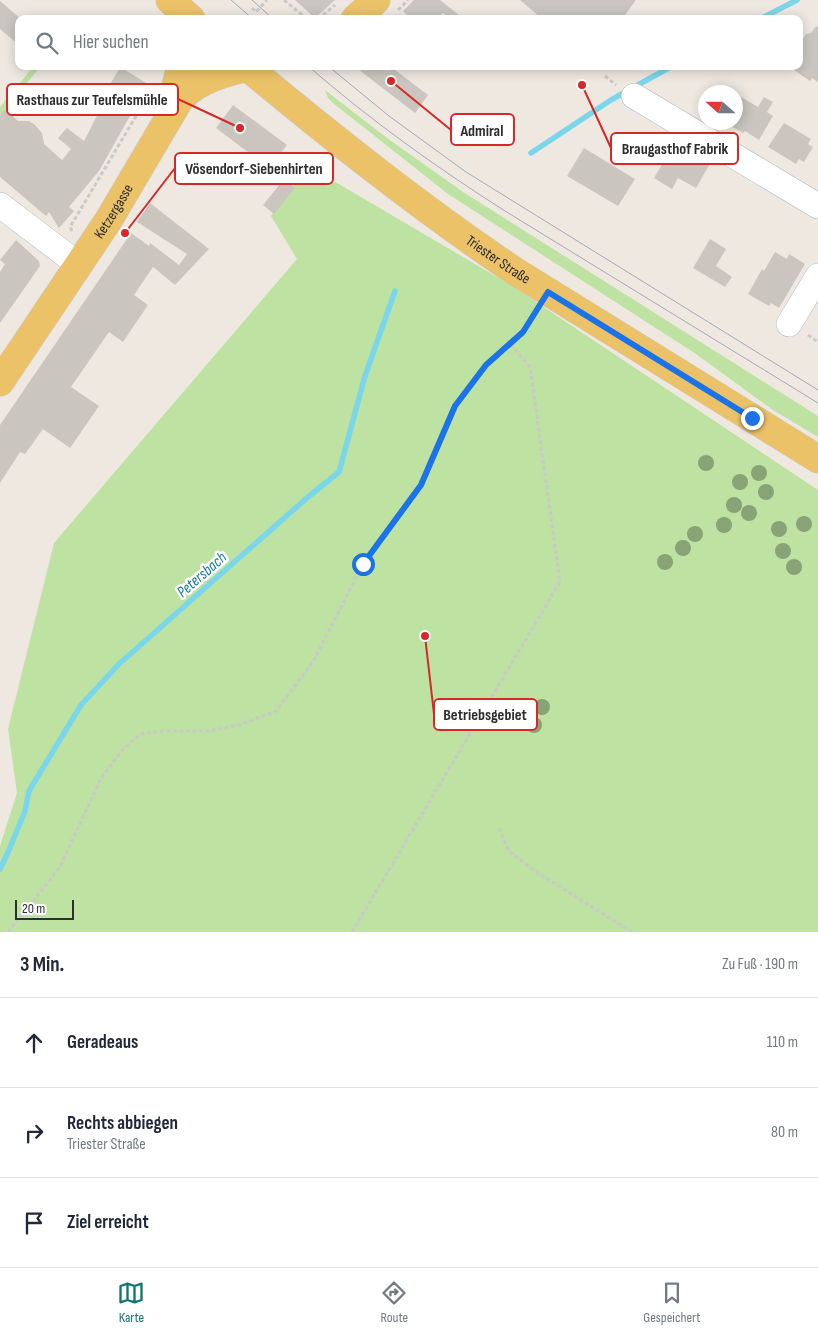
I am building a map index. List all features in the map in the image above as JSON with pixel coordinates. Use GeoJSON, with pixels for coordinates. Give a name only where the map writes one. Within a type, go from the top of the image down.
{"type":"FeatureCollection","features":[{"type":"Feature","properties":{"kind":"main road"},"geometry":{"type":"LineString","coordinates":[[360,15],[376,0]]}},
{"type":"Feature","properties":{"kind":"main road"},"geometry":{"type":"LineString","coordinates":[[167,120],[180,70]]}},
{"type":"Feature","properties":{"kind":"main road","name":"Ketzergasse"},"geometry":{"type":"LineString","coordinates":[[0,382],[108,221],[180,99],[195,87],[223,74],[238,70]]}},
{"type":"Feature","properties":{"kind":"main road","name":"Triester Straße"},"geometry":{"type":"LineString","coordinates":[[253,70],[420,204],[484,251],[818,459]]}},
{"type":"Feature","properties":{"kind":"street"},"geometry":{"type":"LineString","coordinates":[[626,91],[818,206]]}},
{"type":"Feature","properties":{"kind":"street"},"geometry":{"type":"LineString","coordinates":[[0,205],[79,265]]}},
{"type":"Feature","properties":{"kind":"street"},"geometry":{"type":"LineString","coordinates":[[789,324],[818,276]]}},
{"type":"Feature","properties":{"kind":"path"},"geometry":{"type":"LineString","coordinates":[[284,0],[302,15]]}},
{"type":"Feature","properties":{"kind":"path"},"geometry":{"type":"LineString","coordinates":[[323,15],[342,0]]}},
{"type":"Feature","properties":{"kind":"path"},"geometry":{"type":"LineString","coordinates":[[252,8],[256,12],[265,1]]}},
{"type":"Feature","properties":{"kind":"path"},"geometry":{"type":"LineString","coordinates":[[605,76],[626,91]]}},
{"type":"Feature","properties":{"kind":"path"},"geometry":{"type":"LineString","coordinates":[[70,227],[149,93]]}},
{"type":"Feature","properties":{"kind":"path"},"geometry":{"type":"LineString","coordinates":[[8,932],[60,867],[101,778],[124,748],[141,734],[167,731],[210,731],[238,725],[276,711],[313,662],[363,564],[421,485],[455,406],[486,365],[523,332],[548,292]]}},
{"type":"Feature","properties":{"kind":"path"},"geometry":{"type":"LineString","coordinates":[[352,932],[560,582],[530,367],[510,343]]}},
{"type":"Feature","properties":{"kind":"path"},"geometry":{"type":"LineString","coordinates":[[499,828],[509,851],[535,871],[632,932]]}},
{"type":"Feature","properties":{"kind":"green space"},"geometry":{"type":"Polygon","coordinates":[[[31,70],[38,70],[0,115],[0,107],[31,70]]]}},
{"type":"Feature","properties":{"kind":"green space"},"geometry":{"type":"Polygon","coordinates":[[[325,90],[387,138],[463,192],[818,416],[818,437],[773,410],[696,354],[448,194],[333,103],[328,98],[325,90]]]}},
{"type":"Feature","properties":{"kind":"green space"},"geometry":{"type":"Polygon","coordinates":[[[308,166],[509,284],[818,490],[818,932],[0,932],[0,846],[17,793],[8,729],[54,543],[297,259],[271,216],[308,166]]]}},
{"type":"Feature","properties":{"kind":"building"},"geometry":{"type":"Polygon","coordinates":[[[295,0],[335,0],[318,15],[312,15],[295,0]]]}},
{"type":"Feature","properties":{"kind":"building"},"geometry":{"type":"Polygon","coordinates":[[[414,0],[440,0],[459,15],[445,15],[443,13],[440,15],[407,15],[403,11],[414,0]]]}},
{"type":"Feature","properties":{"kind":"building"},"geometry":{"type":"Polygon","coordinates":[[[520,0],[636,0],[625,15],[537,15],[520,0]]]}},
{"type":"Feature","properties":{"kind":"building"},"geometry":{"type":"Polygon","coordinates":[[[0,1],[16,15],[15,42],[0,29],[0,1]]]}},
{"type":"Feature","properties":{"kind":"building"},"geometry":{"type":"Polygon","coordinates":[[[816,26],[818,27],[818,82],[812,78],[810,81],[794,70],[803,70],[803,39],[806,34],[811,33],[816,26]]]}},
{"type":"Feature","properties":{"kind":"building"},"geometry":{"type":"Polygon","coordinates":[[[118,70],[125,70],[148,84],[99,171],[69,207],[74,211],[59,228],[49,212],[46,216],[0,177],[0,115],[5,109],[18,121],[29,121],[35,125],[42,133],[44,144],[62,160],[71,149],[58,138],[67,128],[84,141],[100,110],[87,101],[90,96],[100,102],[118,70]]]}},
{"type":"Feature","properties":{"kind":"building"},"geometry":{"type":"Polygon","coordinates":[[[359,70],[395,70],[428,95],[415,113],[359,70]]]}},
{"type":"Feature","properties":{"kind":"building"},"geometry":{"type":"Polygon","coordinates":[[[764,97],[773,102],[767,112],[773,116],[759,140],[745,131],[743,133],[738,130],[743,130],[743,98],[758,107],[764,97]]]}},
{"type":"Feature","properties":{"kind":"building"},"geometry":{"type":"Polygon","coordinates":[[[233,105],[287,145],[269,168],[216,128],[233,105]]]}},
{"type":"Feature","properties":{"kind":"building"},"geometry":{"type":"Polygon","coordinates":[[[784,123],[811,139],[808,144],[813,147],[804,162],[799,159],[796,164],[768,147],[784,123]]]}},
{"type":"Feature","properties":{"kind":"building"},"geometry":{"type":"Polygon","coordinates":[[[675,142],[711,162],[696,188],[678,178],[672,189],[654,178],[675,142]]]}},
{"type":"Feature","properties":{"kind":"building"},"geometry":{"type":"Polygon","coordinates":[[[584,148],[635,179],[618,206],[567,176],[584,148]]]}},
{"type":"Feature","properties":{"kind":"building"},"geometry":{"type":"Polygon","coordinates":[[[284,179],[295,188],[274,214],[263,205],[284,179]]]}},
{"type":"Feature","properties":{"kind":"building"},"geometry":{"type":"Polygon","coordinates":[[[150,203],[209,249],[175,285],[153,267],[134,295],[148,305],[123,342],[109,332],[71,387],[99,406],[70,448],[43,429],[25,454],[20,452],[0,483],[0,425],[131,233],[149,246],[150,243],[179,265],[187,254],[137,222],[150,203]]]}},
{"type":"Feature","properties":{"kind":"building"},"geometry":{"type":"Polygon","coordinates":[[[710,239],[726,249],[716,266],[732,277],[725,287],[693,268],[710,239]]]}},
{"type":"Feature","properties":{"kind":"building"},"geometry":{"type":"Polygon","coordinates":[[[16,240],[39,261],[40,266],[0,323],[0,272],[5,264],[0,260],[16,240]]]}},
{"type":"Feature","properties":{"kind":"building"},"geometry":{"type":"Polygon","coordinates":[[[775,252],[787,259],[789,254],[805,264],[779,308],[771,303],[769,306],[748,294],[762,269],[764,271],[775,252]]]}},
{"type":"Feature","properties":{"kind":"waterway","name":"Petersbach"},"geometry":{"type":"LineString","coordinates":[[768,15],[797,0]]}},
{"type":"Feature","properties":{"kind":"waterway","name":"Petersbach"},"geometry":{"type":"LineString","coordinates":[[531,153],[611,100],[665,70]]}},
{"type":"Feature","properties":{"kind":"waterway","name":"Petersbach"},"geometry":{"type":"LineString","coordinates":[[0,869],[25,811],[29,791],[81,705],[119,664],[308,497],[339,472],[365,376],[395,291]]}},
{"type":"Feature","properties":{"kind":"tram line"},"geometry":{"type":"LineString","coordinates":[[231,0],[248,15]]}},
{"type":"Feature","properties":{"kind":"tram line"},"geometry":{"type":"LineString","coordinates":[[252,0],[269,15]]}},
{"type":"Feature","properties":{"kind":"tram line"},"geometry":{"type":"LineString","coordinates":[[313,70],[379,124],[479,194],[818,403]]}},
{"type":"Feature","properties":{"kind":"tram line"},"geometry":{"type":"LineString","coordinates":[[333,70],[389,116],[466,172],[818,390]]}},
{"type":"Feature","properties":{"kind":"place","name":"Admiral"},"geometry":{"type":"Point","coordinates":[391,81]}},
{"type":"Feature","properties":{"kind":"place","name":"Braugasthof Fabrik"},"geometry":{"type":"Point","coordinates":[582,85]}},
{"type":"Feature","properties":{"kind":"place","name":"Rasthaus zur Teufelsmühle"},"geometry":{"type":"Point","coordinates":[240,128]}},
{"type":"Feature","properties":{"kind":"place","name":"Vösendorf-Siebenhirten"},"geometry":{"type":"Point","coordinates":[125,233]}},
{"type":"Feature","properties":{"kind":"place","name":"Betriebsgebiet"},"geometry":{"type":"Point","coordinates":[425,636]}},
{"type":"Feature","properties":{"kind":"route"},"geometry":{"type":"LineString","coordinates":[[363,564],[421,485],[455,406],[486,365],[523,332],[548,292],[752,418]]}}]}
